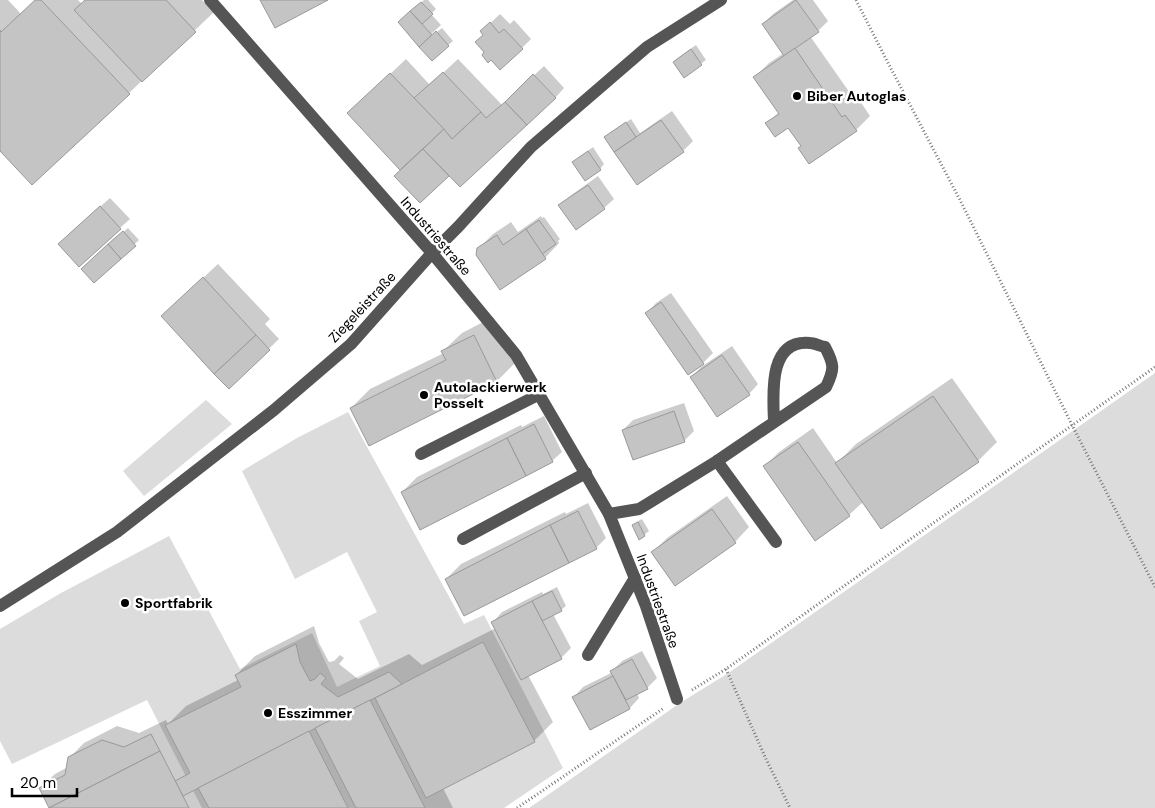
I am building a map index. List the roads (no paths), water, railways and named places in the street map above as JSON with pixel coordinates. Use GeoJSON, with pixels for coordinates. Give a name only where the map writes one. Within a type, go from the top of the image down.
{"type":"FeatureCollection","features":[{"type":"Feature","properties":{"kind":"street","name":"Industriestraße"},"geometry":{"type":"LineString","coordinates":[[210,0],[432,253],[516,355],[609,514],[646,606],[677,699]]}},
{"type":"Feature","properties":{"kind":"street","name":"Ziegeleistraße"},"geometry":{"type":"LineString","coordinates":[[0,606],[117,532],[274,410],[351,344],[530,147],[647,46],[721,0]]}},
{"type":"Feature","properties":{"kind":"street"},"geometry":{"type":"LineString","coordinates":[[609,514],[640,509],[717,460],[826,386],[833,374],[832,360],[825,347],[810,342],[796,344],[786,350],[778,362],[773,389],[774,421]]}},
{"type":"Feature","properties":{"kind":"street"},"geometry":{"type":"LineString","coordinates":[[421,454],[540,394]]}},
{"type":"Feature","properties":{"kind":"street"},"geometry":{"type":"LineString","coordinates":[[717,460],[776,542]]}},
{"type":"Feature","properties":{"kind":"street"},"geometry":{"type":"LineString","coordinates":[[462,539],[586,473]]}},
{"type":"Feature","properties":{"kind":"street"},"geometry":{"type":"LineString","coordinates":[[588,656],[635,578]]}},
{"type":"Feature","properties":{"kind":"place","name":"Biber Autoglas"},"geometry":{"type":"Point","coordinates":[797,96]}},
{"type":"Feature","properties":{"kind":"place","name":"Autolackierwerk Posselt"},"geometry":{"type":"Point","coordinates":[424,395]}},
{"type":"Feature","properties":{"kind":"place","name":"Sportfabrik"},"geometry":{"type":"Point","coordinates":[125,603]}},
{"type":"Feature","properties":{"kind":"place","name":"Esszimmer"},"geometry":{"type":"Point","coordinates":[268,713]}}]}
